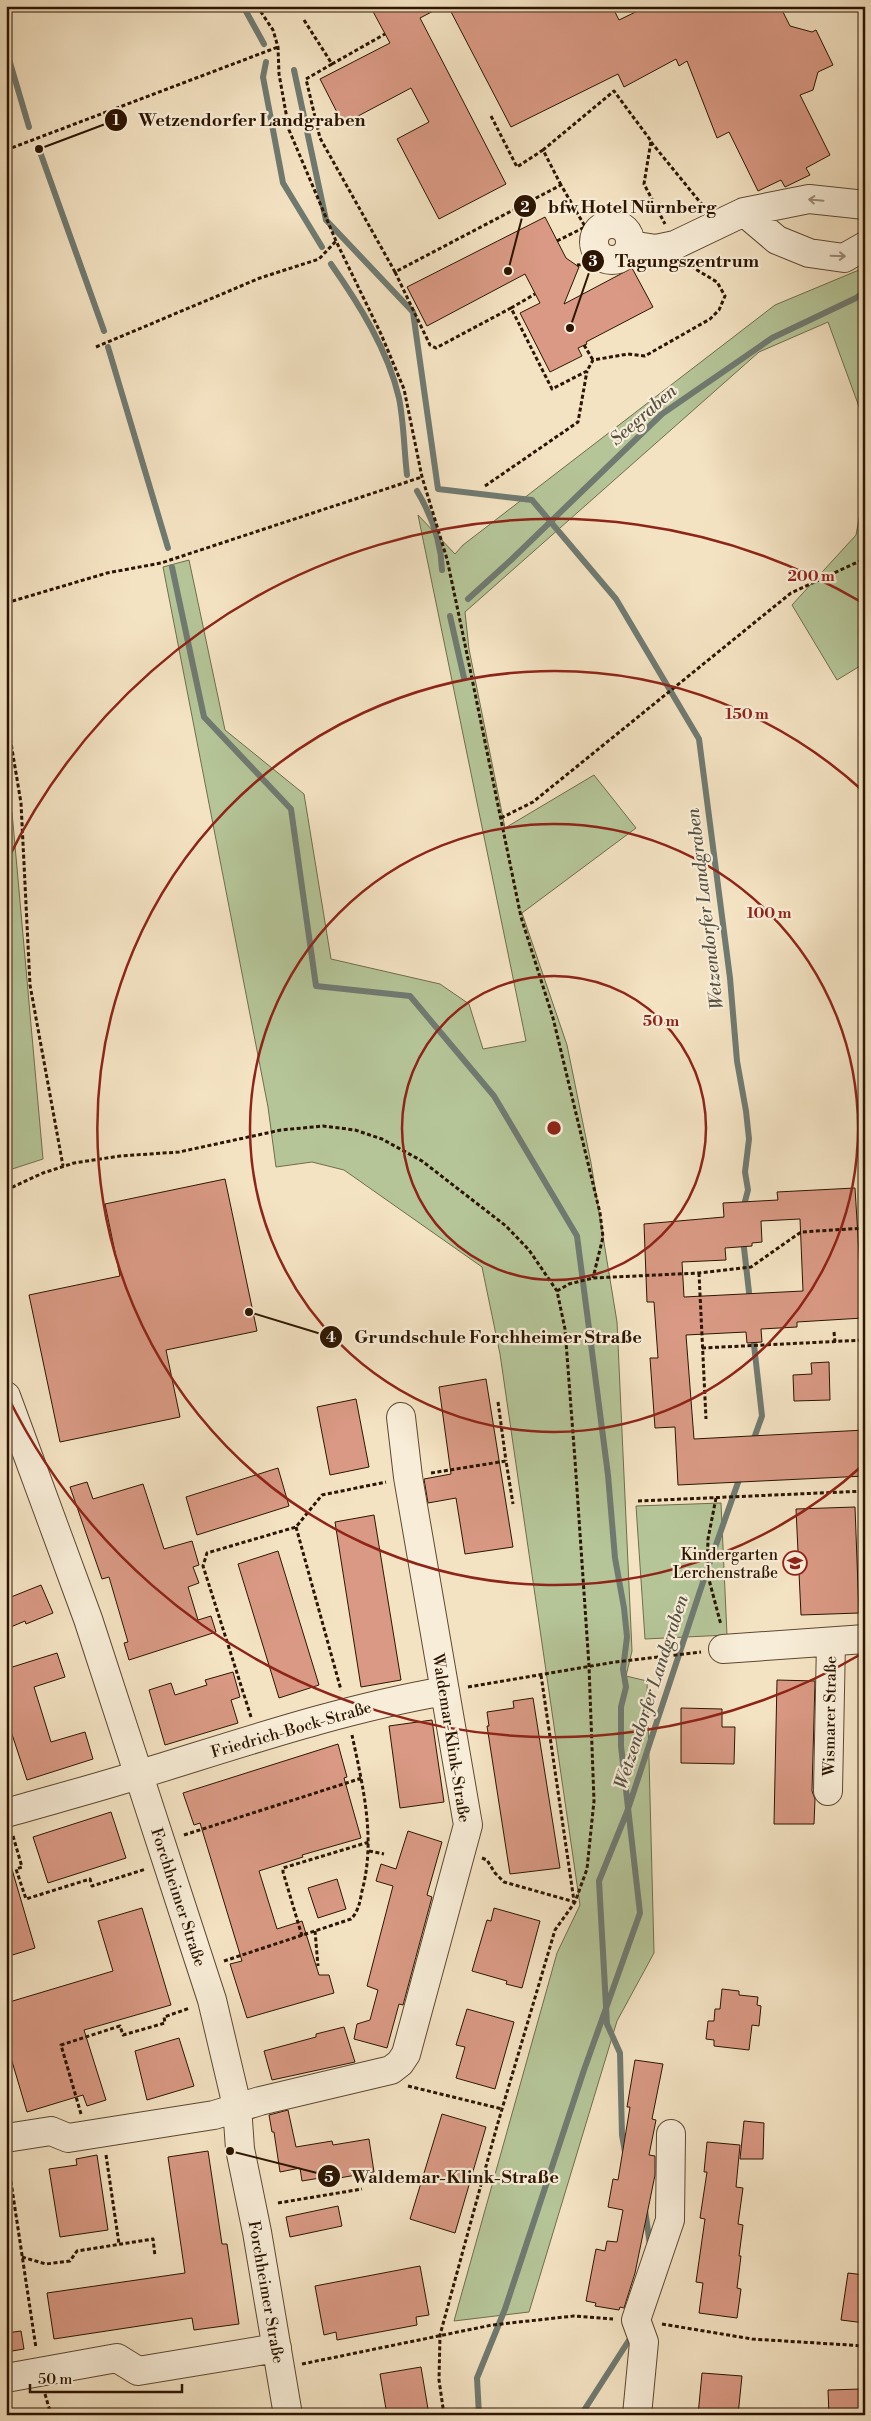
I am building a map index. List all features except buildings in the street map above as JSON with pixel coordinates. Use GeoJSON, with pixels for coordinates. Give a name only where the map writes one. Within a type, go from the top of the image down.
{"type":"FeatureCollection","features":[{"type":"Feature","properties":{"kind":"street"},"geometry":{"type":"LineString","coordinates":[[594,242],[608,260],[619,259],[624,256],[630,246],[656,248],[675,245],[744,212],[809,198],[865,205]]}},
{"type":"Feature","properties":{"kind":"street"},"geometry":{"type":"LineString","coordinates":[[744,212],[777,240],[809,253],[844,258],[865,246]]}},
{"type":"Feature","properties":{"kind":"street","name":"Forchheimer Straße"},"geometry":{"type":"LineString","coordinates":[[6,1396],[15,1448],[86,1614],[212,2000],[238,2106],[240,2149],[288,2415]]}},
{"type":"Feature","properties":{"kind":"street","name":"Waldemar-Klink-Straße"},"geometry":{"type":"LineString","coordinates":[[391,2070],[400,2063],[406,2054],[463,1851],[468,1825],[408,1477],[401,1417]]}},
{"type":"Feature","properties":{"kind":"street","name":"Wismarer Straße"},"geometry":{"type":"LineString","coordinates":[[723,1649],[865,1639]]}},
{"type":"Feature","properties":{"kind":"street","name":"Wismarer Straße"},"geometry":{"type":"LineString","coordinates":[[828,1791],[831,1642]]}},
{"type":"Feature","properties":{"kind":"street","name":"Friedrich-Bock-Straße"},"geometry":{"type":"LineString","coordinates":[[9,1822],[140,1775],[257,1737],[347,1711],[445,1691]]}},
{"type":"Feature","properties":{"kind":"street"},"geometry":{"type":"LineString","coordinates":[[7,2147],[51,2131],[68,2138],[214,2115],[238,2106],[391,2070]]}},
{"type":"Feature","properties":{"kind":"street"},"geometry":{"type":"LineString","coordinates":[[638,2415],[644,2342],[636,2320],[670,2220],[671,2134]]}},
{"type":"Feature","properties":{"kind":"street"},"geometry":{"type":"LineString","coordinates":[[6,2378],[117,2358],[138,2371],[279,2358]]}},
{"type":"Feature","properties":{"kind":"path"},"geometry":{"type":"LineString","coordinates":[[258,6],[273,30],[278,47],[279,74],[289,130],[336,242],[381,334],[404,389],[422,477],[447,559],[521,917],[553,1018],[600,1214],[602,1237],[593,1278]]}},
{"type":"Feature","properties":{"kind":"path"},"geometry":{"type":"LineString","coordinates":[[863,6],[865,12]]}},
{"type":"Feature","properties":{"kind":"path"},"geometry":{"type":"LineString","coordinates":[[304,20],[332,64]]}},
{"type":"Feature","properties":{"kind":"path"},"geometry":{"type":"LineString","coordinates":[[385,34],[306,79],[320,138],[395,272],[430,345],[436,348],[535,294]]}},
{"type":"Feature","properties":{"kind":"path"},"geometry":{"type":"LineString","coordinates":[[6,150],[278,47]]}},
{"type":"Feature","properties":{"kind":"path"},"geometry":{"type":"LineString","coordinates":[[491,116],[517,167],[543,150],[614,91],[651,141],[718,224]]}},
{"type":"Feature","properties":{"kind":"path"},"geometry":{"type":"LineString","coordinates":[[485,486],[578,422],[587,370],[593,360],[628,354],[645,356],[710,319],[719,310],[725,296],[717,282],[689,266],[675,245],[644,184],[651,141]]}},
{"type":"Feature","properties":{"kind":"path"},"geometry":{"type":"LineString","coordinates":[[543,150],[594,242],[591,264],[577,265]]}},
{"type":"Feature","properties":{"kind":"path"},"geometry":{"type":"LineString","coordinates":[[395,272],[561,185]]}},
{"type":"Feature","properties":{"kind":"path"},"geometry":{"type":"LineString","coordinates":[[557,241],[594,242]]}},
{"type":"Feature","properties":{"kind":"path"},"geometry":{"type":"LineString","coordinates":[[96,347],[260,278],[319,259],[336,242]]}},
{"type":"Feature","properties":{"kind":"path"},"geometry":{"type":"LineString","coordinates":[[510,308],[552,389],[587,370]]}},
{"type":"Feature","properties":{"kind":"path"},"geometry":{"type":"LineString","coordinates":[[584,345],[593,360]]}},
{"type":"Feature","properties":{"kind":"path"},"geometry":{"type":"LineString","coordinates":[[6,603],[107,573],[161,563],[422,477]]}},
{"type":"Feature","properties":{"kind":"path"},"geometry":{"type":"LineString","coordinates":[[501,818],[532,802],[791,592],[862,560],[865,566]]}},
{"type":"Feature","properties":{"kind":"path"},"geometry":{"type":"LineString","coordinates":[[6,713],[21,803],[30,985],[63,1166]]}},
{"type":"Feature","properties":{"kind":"path"},"geometry":{"type":"LineString","coordinates":[[6,1190],[63,1166],[120,1156],[179,1152],[282,1130],[323,1126],[355,1130],[382,1139],[422,1161],[506,1226],[529,1250],[557,1291],[565,1329],[589,1666],[594,1801],[587,1869],[574,1902],[555,1930],[502,2109],[440,2335],[439,2380],[444,2415]]}},
{"type":"Feature","properties":{"kind":"path"},"geometry":{"type":"LineString","coordinates":[[557,1291],[569,1284],[593,1278],[698,1273],[751,1267],[801,1232],[865,1228]]}},
{"type":"Feature","properties":{"kind":"path"},"geometry":{"type":"LineString","coordinates":[[698,1273],[706,1419]]}},
{"type":"Feature","properties":{"kind":"path"},"geometry":{"type":"LineString","coordinates":[[834,1332],[835,1342]]}},
{"type":"Feature","properties":{"kind":"path"},"geometry":{"type":"LineString","coordinates":[[702,1348],[865,1340]]}},
{"type":"Feature","properties":{"kind":"path"},"geometry":{"type":"LineString","coordinates":[[498,1402],[513,1504]]}},
{"type":"Feature","properties":{"kind":"path"},"geometry":{"type":"LineString","coordinates":[[257,1737],[203,1566],[207,1553],[296,1527],[322,1495],[408,1477],[506,1461]]}},
{"type":"Feature","properties":{"kind":"path"},"geometry":{"type":"LineString","coordinates":[[638,1501],[865,1491]]}},
{"type":"Feature","properties":{"kind":"path"},"geometry":{"type":"LineString","coordinates":[[445,1691],[615,1662],[723,1649],[721,1618],[708,1572],[708,1539],[716,1498]]}},
{"type":"Feature","properties":{"kind":"path"},"geometry":{"type":"LineString","coordinates":[[221,1962],[351,1919],[356,1914],[367,1872],[369,1842],[362,1778],[347,1711],[296,1527]]}},
{"type":"Feature","properties":{"kind":"path"},"geometry":{"type":"LineString","coordinates":[[541,1675],[574,1902]]}},
{"type":"Feature","properties":{"kind":"path"},"geometry":{"type":"LineString","coordinates":[[181,1836],[362,1778]]}},
{"type":"Feature","properties":{"kind":"path"},"geometry":{"type":"LineString","coordinates":[[9,1822],[22,1867],[16,1869],[26,1899],[90,1879],[92,1886],[168,1862]]}},
{"type":"Feature","properties":{"kind":"path"},"geometry":{"type":"LineString","coordinates":[[302,1936],[282,1872],[283,1868],[369,1842]]}},
{"type":"Feature","properties":{"kind":"path"},"geometry":{"type":"LineString","coordinates":[[369,1851],[384,1854]]}},
{"type":"Feature","properties":{"kind":"path"},"geometry":{"type":"LineString","coordinates":[[463,1851],[487,1860],[495,1873],[504,1882],[574,1902]]}},
{"type":"Feature","properties":{"kind":"path"},"geometry":{"type":"LineString","coordinates":[[315,1931],[318,1966]]}},
{"type":"Feature","properties":{"kind":"path"},"geometry":{"type":"LineString","coordinates":[[119,2244],[95,2134],[61,2045],[120,2026],[123,2035],[166,2023],[164,2017],[212,2000]]}},
{"type":"Feature","properties":{"kind":"path"},"geometry":{"type":"LineString","coordinates":[[391,2070],[410,2088],[502,2109]]}},
{"type":"Feature","properties":{"kind":"path"},"geometry":{"type":"LineString","coordinates":[[7,2147],[39,2372]]}},
{"type":"Feature","properties":{"kind":"path"},"geometry":{"type":"LineString","coordinates":[[278,2203],[362,2189]]}},
{"type":"Feature","properties":{"kind":"path"},"geometry":{"type":"LineString","coordinates":[[22,2258],[46,2264],[70,2261],[77,2251],[153,2239],[155,2256]]}},
{"type":"Feature","properties":{"kind":"path"},"geometry":{"type":"LineString","coordinates":[[279,2358],[440,2335],[506,2323],[574,2316],[636,2320],[752,2339],[865,2346]]}},
{"type":"Feature","properties":{"kind":"green space"},"geometry":{"type":"Polygon","coordinates":[[[865,265],[865,423],[828,322],[759,352],[465,612],[469,649],[505,828],[594,775],[636,828],[522,913],[567,1045],[591,1163],[617,1322],[632,1651],[626,1676],[647,1681],[654,1953],[617,2021],[529,2312],[454,2321],[557,1953],[580,1905],[500,1354],[482,1267],[344,1170],[312,1162],[276,1167],[268,1107],[163,567],[189,560],[225,730],[304,794],[331,959],[440,984],[469,1004],[483,1049],[526,1041],[418,515],[455,554],[463,545],[775,305],[859,270],[865,265]]]}},
{"type":"Feature","properties":{"kind":"green space"},"geometry":{"type":"Polygon","coordinates":[[[865,486],[865,663],[837,680],[792,605],[856,535],[865,486]]]}},
{"type":"Feature","properties":{"kind":"green space"},"geometry":{"type":"Polygon","coordinates":[[[12,812],[43,1159],[6,1171],[6,814],[12,812]]]}},
{"type":"Feature","properties":{"kind":"green space"},"geometry":{"type":"Polygon","coordinates":[[[721,1503],[727,1635],[645,1639],[636,1506],[721,1503]]]}},
{"type":"Feature","properties":{"kind":"waterway"},"geometry":{"type":"LineString","coordinates":[[243,6],[264,44]]}},
{"type":"Feature","properties":{"kind":"waterway","name":"Wetzendorfer Landgraben"},"geometry":{"type":"LineString","coordinates":[[6,49],[29,127]]}},
{"type":"Feature","properties":{"kind":"waterway"},"geometry":{"type":"LineString","coordinates":[[266,62],[263,77],[283,183],[322,247]]}},
{"type":"Feature","properties":{"kind":"waterway","name":"Wetzendorfer Landgraben"},"geometry":{"type":"LineString","coordinates":[[294,70],[326,220],[413,312],[438,489],[532,500],[616,599],[699,739],[730,978],[737,1061],[749,1139],[745,1172],[748,1190],[743,1209]]}},
{"type":"Feature","properties":{"kind":"waterway","name":"Wetzendorfer Landgraben"},"geometry":{"type":"LineString","coordinates":[[39,149],[104,331]]}},
{"type":"Feature","properties":{"kind":"waterway"},"geometry":{"type":"LineString","coordinates":[[331,264],[352,295],[388,362],[401,407],[407,475]]}},
{"type":"Feature","properties":{"kind":"waterway","name":"Seegraben"},"geometry":{"type":"LineString","coordinates":[[468,599],[662,414],[772,338],[856,298],[865,291]]}},
{"type":"Feature","properties":{"kind":"waterway","name":"Wetzendorfer Landgraben"},"geometry":{"type":"LineString","coordinates":[[108,347],[168,548]]}},
{"type":"Feature","properties":{"kind":"waterway"},"geometry":{"type":"LineString","coordinates":[[417,491],[435,529],[440,549],[442,570]]}},
{"type":"Feature","properties":{"kind":"waterway","name":"Wetzendorfer Landgraben"},"geometry":{"type":"LineString","coordinates":[[172,567],[204,717],[291,809],[316,986],[410,996],[494,1096],[577,1236],[608,1475],[615,1558],[627,1637],[623,1669],[626,1687],[621,1707],[621,1746],[640,1913],[584,2070],[505,2309],[477,2378],[479,2415]]}},
{"type":"Feature","properties":{"kind":"waterway"},"geometry":{"type":"LineString","coordinates":[[450,616],[464,678]]}},
{"type":"Feature","properties":{"kind":"waterway","name":"Wetzendorfer Landgraben"},"geometry":{"type":"LineString","coordinates":[[743,1239],[750,1301]]}},
{"type":"Feature","properties":{"kind":"waterway","name":"Wetzendorfer Landgraben"},"geometry":{"type":"LineString","coordinates":[[752,1444],[762,1416],[753,1336]]}},
{"type":"Feature","properties":{"kind":"waterway","name":"Wetzendorfer Landgraben"},"geometry":{"type":"LineString","coordinates":[[625,2152],[622,2135],[620,2053],[607,2024],[599,1881],[627,1812],[706,1573],[741,1474]]}},
{"type":"Feature","properties":{"kind":"waterway","name":"Wetzendorfer Landgraben"},"geometry":{"type":"LineString","coordinates":[[645,2210],[650,2245]]}},
{"type":"Feature","properties":{"kind":"waterway","name":"Wetzendorfer Landgraben"},"geometry":{"type":"LineString","coordinates":[[581,2415],[633,2334]]}},
{"type":"Feature","properties":{"kind":"place","name":"Wetzendorfer Landgraben"},"geometry":{"type":"Point","coordinates":[39,149]}},
{"type":"Feature","properties":{"kind":"place","name":"bfw Hotel Nürnberg"},"geometry":{"type":"Point","coordinates":[508,271]}},
{"type":"Feature","properties":{"kind":"place","name":"Tagungszentrum"},"geometry":{"type":"Point","coordinates":[570,328]}},
{"type":"Feature","properties":{"kind":"place","name":"Grundschule Forchheimer Straße"},"geometry":{"type":"Point","coordinates":[249,1312]}},
{"type":"Feature","properties":{"kind":"place","name":"Kindergarten Lerchenstraße"},"geometry":{"type":"Point","coordinates":[795,1563]}},
{"type":"Feature","properties":{"kind":"place","name":"Waldemar-Klink-Straße"},"geometry":{"type":"Point","coordinates":[230,2151]}}]}
